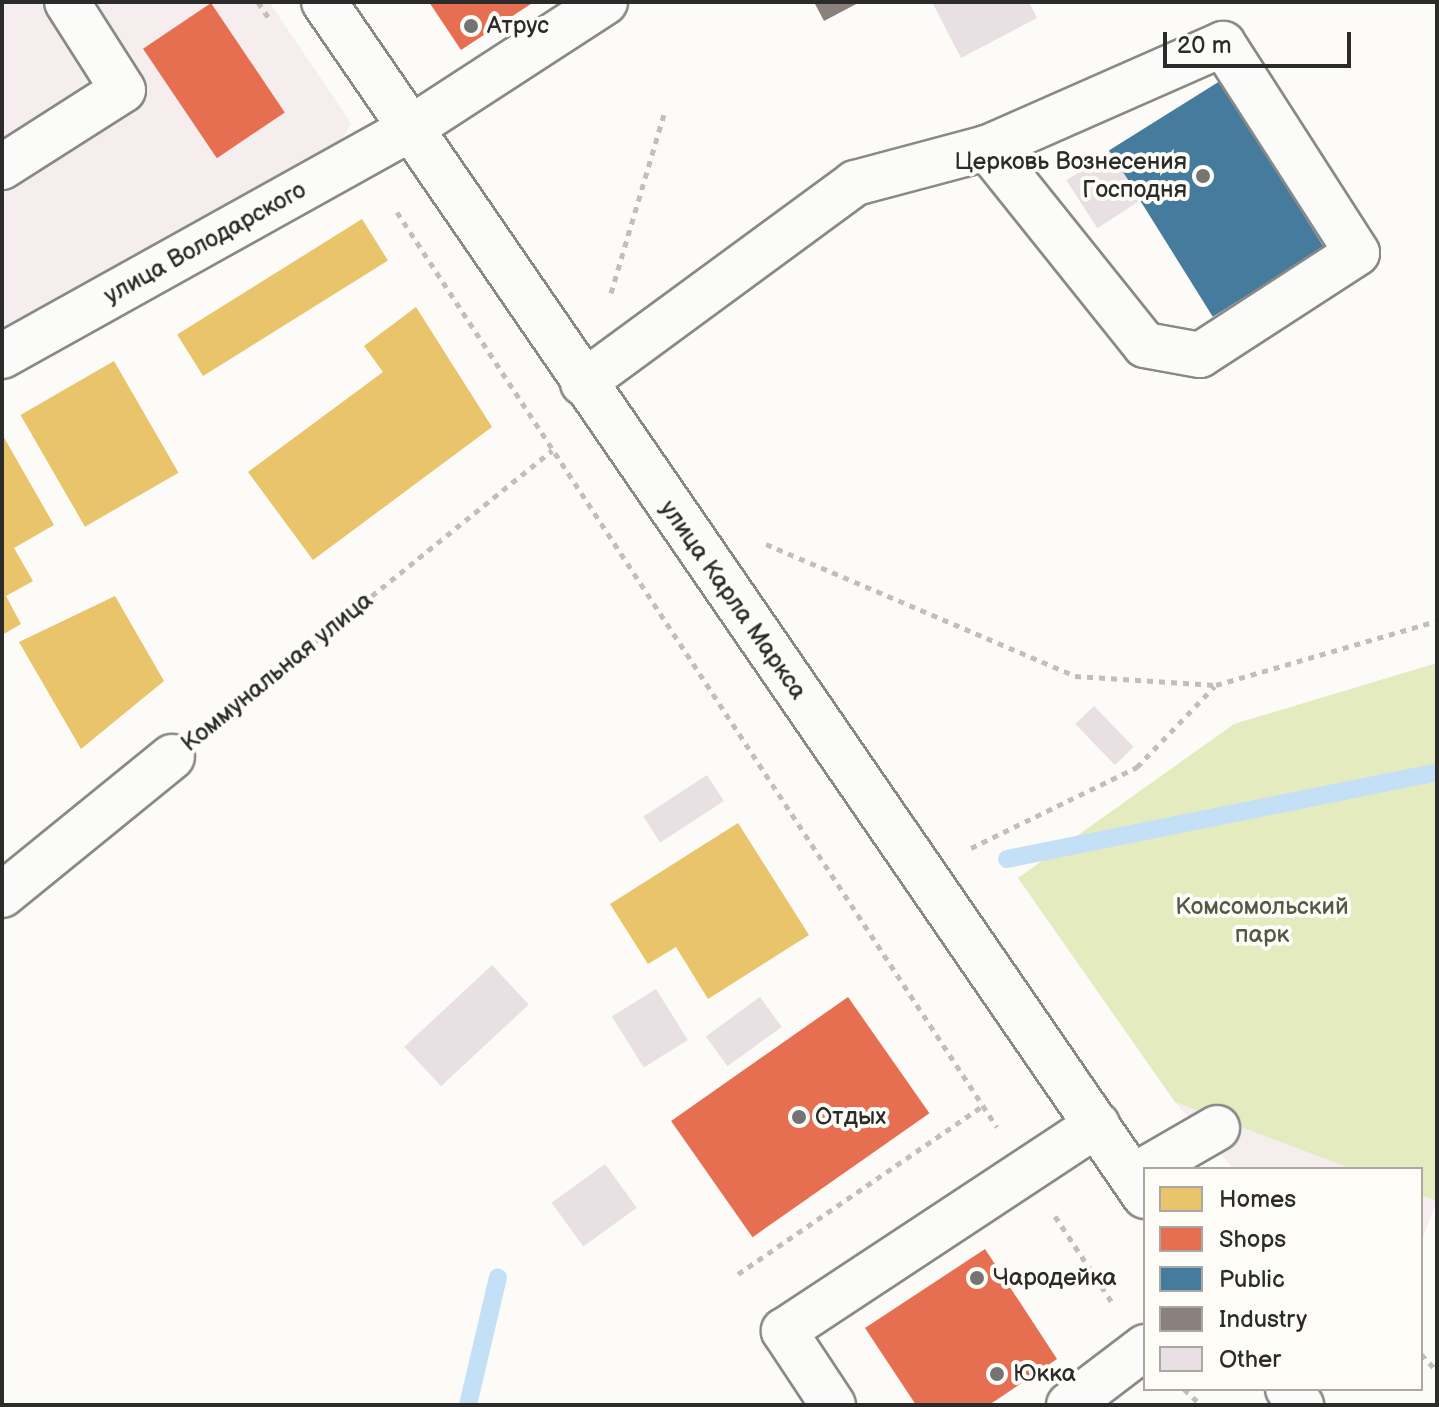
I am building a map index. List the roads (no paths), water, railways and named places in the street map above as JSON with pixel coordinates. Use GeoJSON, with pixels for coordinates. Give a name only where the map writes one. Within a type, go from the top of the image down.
{"type":"FeatureCollection","features":[{"type":"Feature","properties":{"kind":"street"},"geometry":{"type":"LineString","coordinates":[[2,167],[123,90],[67,2]]}},
{"type":"Feature","properties":{"kind":"street","name":"улица Карла Маркса"},"geometry":{"type":"LineString","coordinates":[[324,2],[408,130],[1097,1125],[1142,1178]]}},
{"type":"Feature","properties":{"kind":"street","name":"улица Володарского"},"geometry":{"type":"LineString","coordinates":[[2,356],[408,130],[605,2]]}},
{"type":"Feature","properties":{"kind":"street"},"geometry":{"type":"LineString","coordinates":[[583,383],[855,183],[987,148],[1223,44],[1357,253],[1200,355],[1145,345],[987,148]]}},
{"type":"Feature","properties":{"kind":"street","name":"Коммунальная улица"},"geometry":{"type":"LineString","coordinates":[[2,895],[172,757]]}},
{"type":"Feature","properties":{"kind":"street"},"geometry":{"type":"LineString","coordinates":[[833,1405],[784,1331],[1097,1125]]}},
{"type":"Feature","properties":{"kind":"street"},"geometry":{"type":"LineString","coordinates":[[1158,1167],[1217,1128]]}},
{"type":"Feature","properties":{"kind":"street"},"geometry":{"type":"LineString","coordinates":[[1069,1405],[1143,1349]]}},
{"type":"Feature","properties":{"kind":"waterway"},"geometry":{"type":"LineString","coordinates":[[1007,859],[1437,772]]}},
{"type":"Feature","properties":{"kind":"waterway"},"geometry":{"type":"LineString","coordinates":[[468,1405],[498,1277]]}},
{"type":"Feature","properties":{"kind":"place","name":"Атрус"},"geometry":{"type":"Point","coordinates":[471,26]}},
{"type":"Feature","properties":{"kind":"place","name":"Церковь Вознесения Господня"},"geometry":{"type":"Point","coordinates":[1203,176]}},
{"type":"Feature","properties":{"kind":"place","name":"Отдых"},"geometry":{"type":"Point","coordinates":[799,1117]}},
{"type":"Feature","properties":{"kind":"place","name":"Чародейка"},"geometry":{"type":"Point","coordinates":[977,1278]}},
{"type":"Feature","properties":{"kind":"place","name":"Юкка"},"geometry":{"type":"Point","coordinates":[997,1374]}},
{"type":"Feature","properties":{"kind":"park label","name":"Комсомольский парк"},"geometry":{"type":"Point","coordinates":[1262,921]}}]}
